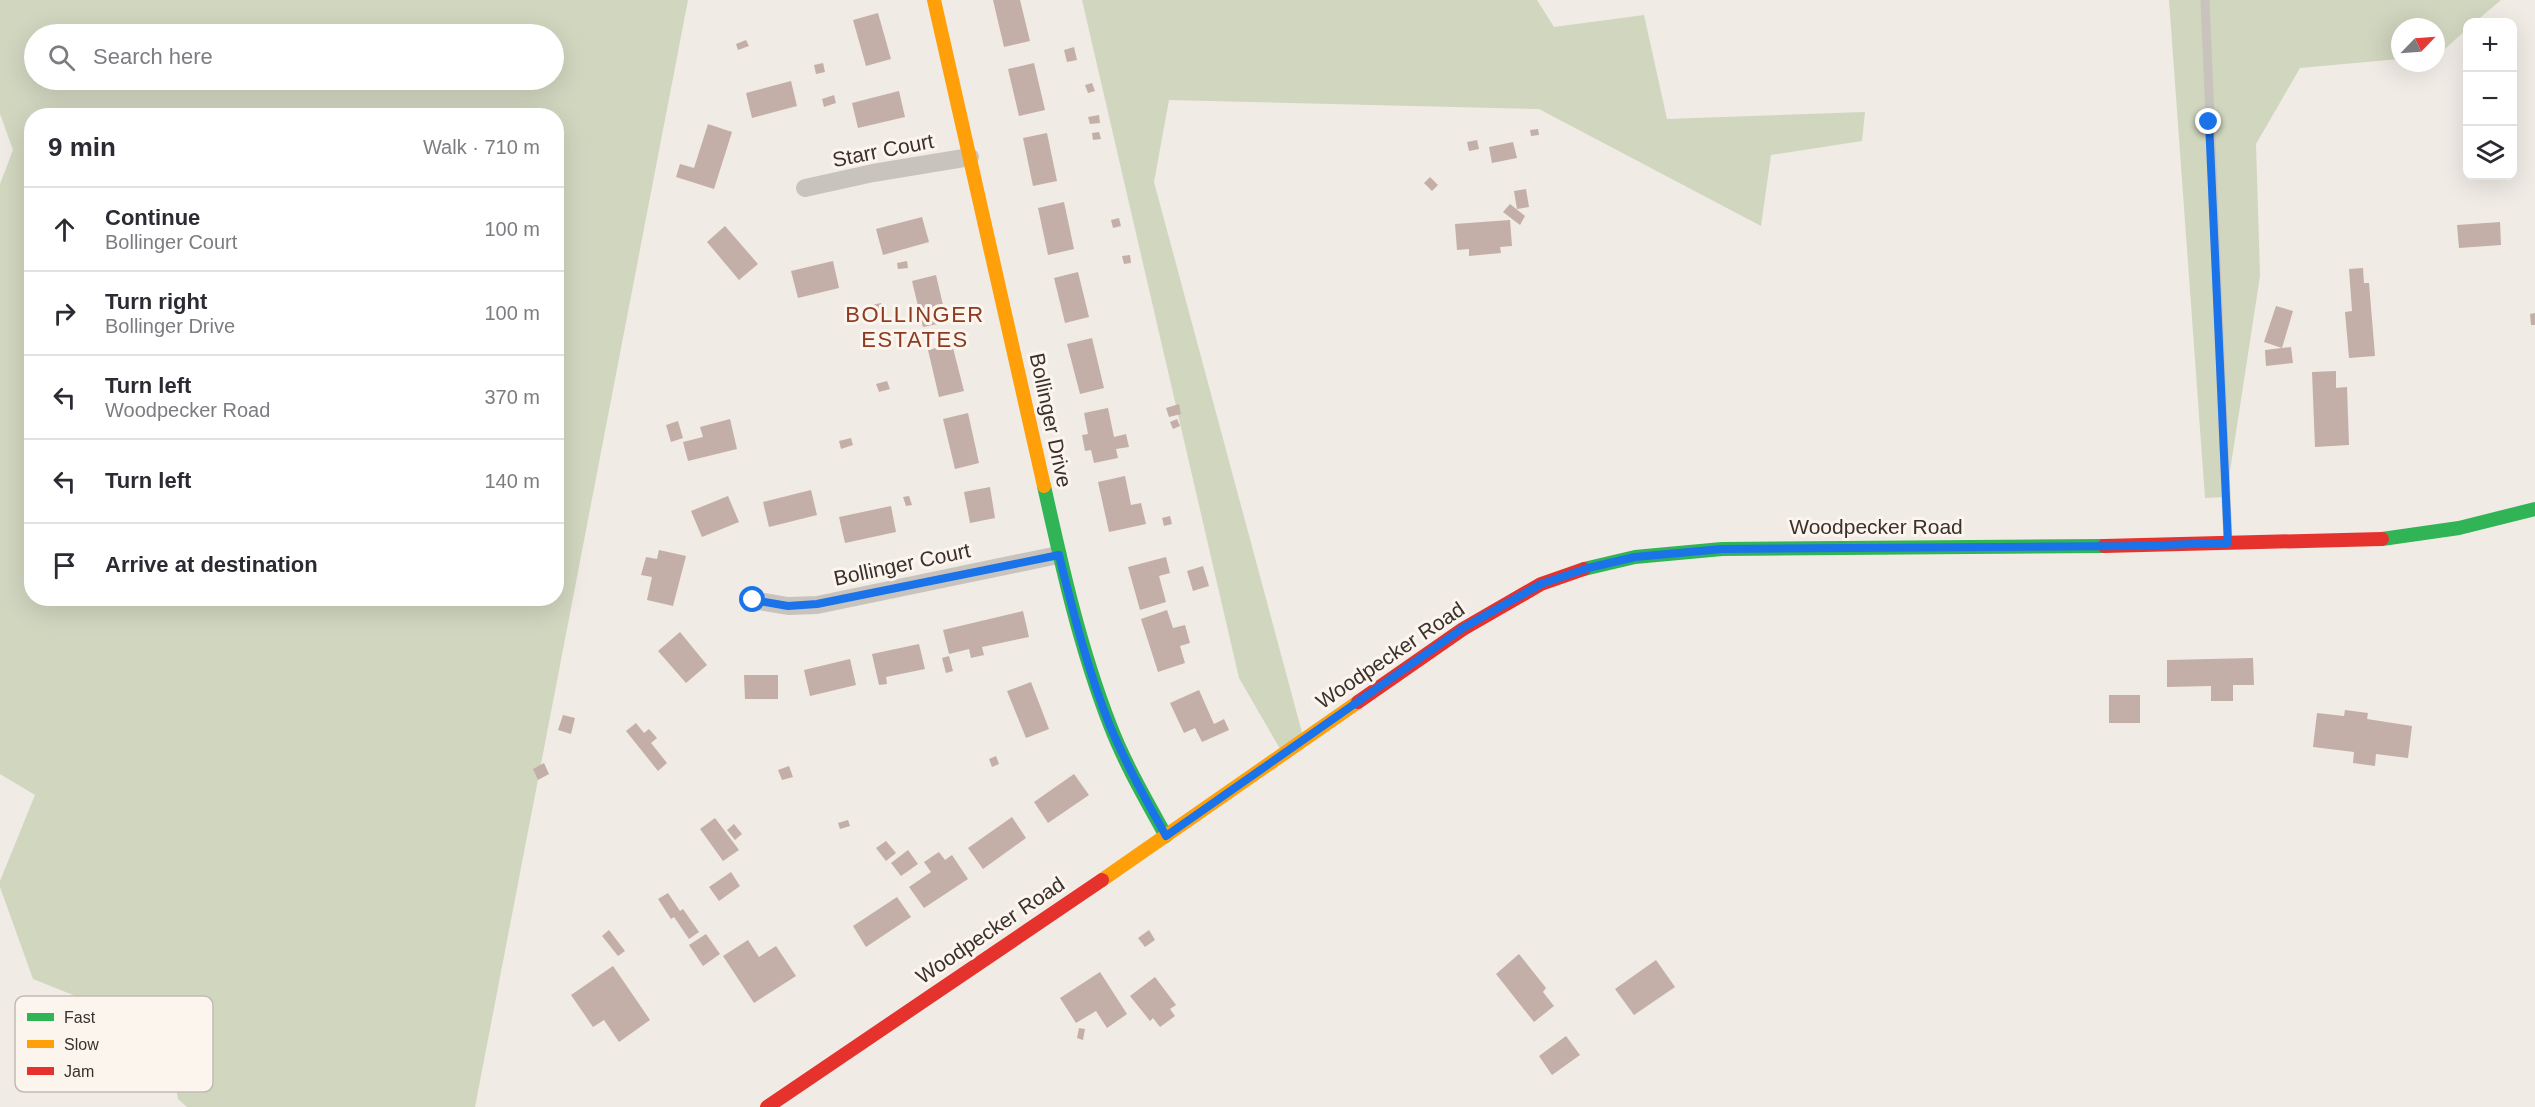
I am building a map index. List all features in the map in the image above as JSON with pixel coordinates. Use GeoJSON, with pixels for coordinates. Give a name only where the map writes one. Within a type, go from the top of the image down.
{"type":"FeatureCollection","features":[{"type":"Feature","properties":{"kind":"main road","name":"Bollinger Drive"},"geometry":{"type":"LineString","coordinates":[[934,0],[1059,555],[1090,667],[1110,725],[1137,783],[1166,836]]}},
{"type":"Feature","properties":{"kind":"main road","name":"Woodpecker Road"},"geometry":{"type":"LineString","coordinates":[[767,1107],[1166,836],[1463,628],[1541,584],[1588,568],[1635,557],[1722,549],[2129,546],[2356,541],[2414,536],[2459,528],[2535,509]]}},
{"type":"Feature","properties":{"kind":"street","name":"Starr Court"},"geometry":{"type":"LineString","coordinates":[[805,188],[873,173],[970,157]]}},
{"type":"Feature","properties":{"kind":"street","name":"Bollinger Court"},"geometry":{"type":"LineString","coordinates":[[753,600],[788,606],[817,604],[1059,555]]}},
{"type":"Feature","properties":{"kind":"lane"},"geometry":{"type":"LineString","coordinates":[[2205,0],[2228,543]]}},
{"type":"Feature","properties":{"kind":"green space"},"geometry":{"type":"Polygon","coordinates":[[[0,0],[688,0],[475,1107],[187,1107],[178,1099],[177,1092],[213,1092],[213,996],[76,996],[33,979],[0,887],[0,881],[35,795],[0,774],[0,184],[13,150],[0,114],[0,0]]]}},
{"type":"Feature","properties":{"kind":"green space"},"geometry":{"type":"Polygon","coordinates":[[[1082,0],[1537,0],[1554,27],[1644,15],[1667,119],[1865,112],[1862,141],[1771,155],[1761,226],[1539,109],[1169,100],[1154,182],[1304,740],[1283,754],[1239,678],[1082,0]]]}},
{"type":"Feature","properties":{"kind":"green space"},"geometry":{"type":"Polygon","coordinates":[[[2169,0],[2501,0],[2480,18],[2463,18],[2463,33],[2445,49],[2445,18],[2391,18],[2391,60],[2300,68],[2256,144],[2260,276],[2226,497],[2205,498],[2169,0]]]}},
{"type":"Feature","properties":{"kind":"building"},"geometry":{"type":"Polygon","coordinates":[[[993,0],[1020,0],[1030,41],[1004,47],[993,0]]]}},
{"type":"Feature","properties":{"kind":"building"},"geometry":{"type":"Polygon","coordinates":[[[878,13],[891,59],[866,66],[853,20],[878,13]]]}},
{"type":"Feature","properties":{"kind":"building"},"geometry":{"type":"Polygon","coordinates":[[[746,40],[749,46],[738,50],[736,44],[746,40]]]}},
{"type":"Feature","properties":{"kind":"building"},"geometry":{"type":"Polygon","coordinates":[[[1074,47],[1077,60],[1067,62],[1064,50],[1074,47]]]}},
{"type":"Feature","properties":{"kind":"building"},"geometry":{"type":"Polygon","coordinates":[[[823,63],[825,72],[816,74],[814,65],[823,63]]]}},
{"type":"Feature","properties":{"kind":"building"},"geometry":{"type":"Polygon","coordinates":[[[1034,63],[1045,110],[1019,116],[1008,69],[1034,63]]]}},
{"type":"Feature","properties":{"kind":"building"},"geometry":{"type":"Polygon","coordinates":[[[791,81],[797,106],[752,118],[746,93],[791,81]]]}},
{"type":"Feature","properties":{"kind":"building"},"geometry":{"type":"Polygon","coordinates":[[[1092,83],[1095,91],[1088,93],[1085,85],[1092,83]]]}},
{"type":"Feature","properties":{"kind":"building"},"geometry":{"type":"Polygon","coordinates":[[[899,91],[905,117],[858,128],[852,103],[899,91]]]}},
{"type":"Feature","properties":{"kind":"building"},"geometry":{"type":"Polygon","coordinates":[[[834,95],[836,103],[824,107],[822,99],[834,95]]]}},
{"type":"Feature","properties":{"kind":"building"},"geometry":{"type":"Polygon","coordinates":[[[1099,115],[1100,123],[1090,124],[1088,117],[1099,115]]]}},
{"type":"Feature","properties":{"kind":"building"},"geometry":{"type":"Polygon","coordinates":[[[708,124],[732,132],[714,189],[676,177],[680,164],[694,168],[708,124]]]}},
{"type":"Feature","properties":{"kind":"building"},"geometry":{"type":"Polygon","coordinates":[[[1538,129],[1539,135],[1531,136],[1530,130],[1538,129]]]}},
{"type":"Feature","properties":{"kind":"building"},"geometry":{"type":"Polygon","coordinates":[[[1099,132],[1101,139],[1093,140],[1092,133],[1099,132]]]}},
{"type":"Feature","properties":{"kind":"building"},"geometry":{"type":"Polygon","coordinates":[[[1047,133],[1057,181],[1033,186],[1023,138],[1047,133]]]}},
{"type":"Feature","properties":{"kind":"building"},"geometry":{"type":"Polygon","coordinates":[[[1477,140],[1479,149],[1469,151],[1467,142],[1477,140]]]}},
{"type":"Feature","properties":{"kind":"building"},"geometry":{"type":"Polygon","coordinates":[[[1513,142],[1517,158],[1492,163],[1489,147],[1513,142]]]}},
{"type":"Feature","properties":{"kind":"building"},"geometry":{"type":"Polygon","coordinates":[[[1430,177],[1438,185],[1432,191],[1424,183],[1430,177]]]}},
{"type":"Feature","properties":{"kind":"building"},"geometry":{"type":"Polygon","coordinates":[[[1526,189],[1529,207],[1517,209],[1514,191],[1526,189]]]}},
{"type":"Feature","properties":{"kind":"building"},"geometry":{"type":"Polygon","coordinates":[[[1064,202],[1074,249],[1048,255],[1038,208],[1064,202]]]}},
{"type":"Feature","properties":{"kind":"building"},"geometry":{"type":"Polygon","coordinates":[[[1510,204],[1525,216],[1520,225],[1503,212],[1510,204]]]}},
{"type":"Feature","properties":{"kind":"building"},"geometry":{"type":"Polygon","coordinates":[[[922,217],[929,242],[883,255],[876,229],[922,217]]]}},
{"type":"Feature","properties":{"kind":"building"},"geometry":{"type":"Polygon","coordinates":[[[1119,218],[1121,226],[1113,228],[1111,220],[1119,218]]]}},
{"type":"Feature","properties":{"kind":"building"},"geometry":{"type":"Polygon","coordinates":[[[1510,220],[1512,246],[1500,247],[1501,253],[1469,256],[1469,249],[1457,250],[1455,224],[1510,220]]]}},
{"type":"Feature","properties":{"kind":"building"},"geometry":{"type":"Polygon","coordinates":[[[2500,222],[2501,245],[2459,248],[2457,225],[2500,222]]]}},
{"type":"Feature","properties":{"kind":"building"},"geometry":{"type":"Polygon","coordinates":[[[725,226],[758,264],[739,280],[707,242],[725,226]]]}},
{"type":"Feature","properties":{"kind":"building"},"geometry":{"type":"Polygon","coordinates":[[[1130,255],[1131,263],[1124,264],[1122,256],[1130,255]]]}},
{"type":"Feature","properties":{"kind":"building"},"geometry":{"type":"Polygon","coordinates":[[[833,261],[839,288],[798,298],[791,271],[833,261]]]}},
{"type":"Feature","properties":{"kind":"building"},"geometry":{"type":"Polygon","coordinates":[[[907,261],[908,268],[898,269],[897,263],[907,261]]]}},
{"type":"Feature","properties":{"kind":"building"},"geometry":{"type":"Polygon","coordinates":[[[2363,268],[2364,283],[2369,283],[2375,356],[2349,358],[2345,312],[2352,311],[2349,269],[2363,268]]]}},
{"type":"Feature","properties":{"kind":"building"},"geometry":{"type":"Polygon","coordinates":[[[1078,272],[1089,317],[1065,323],[1054,278],[1078,272]]]}},
{"type":"Feature","properties":{"kind":"building"},"geometry":{"type":"Polygon","coordinates":[[[936,275],[947,322],[923,327],[912,281],[936,275]]]}},
{"type":"Feature","properties":{"kind":"building"},"geometry":{"type":"Polygon","coordinates":[[[881,303],[882,312],[873,314],[872,305],[881,303]]]}},
{"type":"Feature","properties":{"kind":"building"},"geometry":{"type":"Polygon","coordinates":[[[2276,306],[2293,311],[2282,348],[2264,342],[2276,306]]]}},
{"type":"Feature","properties":{"kind":"building"},"geometry":{"type":"Polygon","coordinates":[[[2535,313],[2535,325],[2531,325],[2530,314],[2535,313]]]}},
{"type":"Feature","properties":{"kind":"building"},"geometry":{"type":"Polygon","coordinates":[[[1092,338],[1104,388],[1080,394],[1067,344],[1092,338]]]}},
{"type":"Feature","properties":{"kind":"building"},"geometry":{"type":"Polygon","coordinates":[[[952,344],[964,391],[939,397],[928,350],[952,344]]]}},
{"type":"Feature","properties":{"kind":"building"},"geometry":{"type":"Polygon","coordinates":[[[2291,347],[2293,363],[2266,366],[2265,350],[2291,347]]]}},
{"type":"Feature","properties":{"kind":"building"},"geometry":{"type":"Polygon","coordinates":[[[2336,371],[2336,388],[2347,387],[2349,445],[2315,447],[2312,372],[2336,371]]]}},
{"type":"Feature","properties":{"kind":"building"},"geometry":{"type":"Polygon","coordinates":[[[887,381],[890,389],[879,392],[876,384],[887,381]]]}},
{"type":"Feature","properties":{"kind":"building"},"geometry":{"type":"Polygon","coordinates":[[[1179,404],[1181,414],[1169,417],[1166,408],[1179,404]]]}},
{"type":"Feature","properties":{"kind":"building"},"geometry":{"type":"Polygon","coordinates":[[[1108,408],[1114,437],[1126,434],[1129,447],[1116,449],[1118,458],[1094,463],[1091,450],[1085,451],[1082,435],[1088,434],[1084,413],[1108,408]]]}},
{"type":"Feature","properties":{"kind":"building"},"geometry":{"type":"Polygon","coordinates":[[[968,413],[979,463],[955,469],[943,419],[968,413]]]}},
{"type":"Feature","properties":{"kind":"building"},"geometry":{"type":"Polygon","coordinates":[[[730,419],[737,449],[688,461],[683,442],[703,437],[700,427],[730,419]]]}},
{"type":"Feature","properties":{"kind":"building"},"geometry":{"type":"Polygon","coordinates":[[[1177,419],[1180,426],[1173,429],[1170,422],[1177,419]]]}},
{"type":"Feature","properties":{"kind":"building"},"geometry":{"type":"Polygon","coordinates":[[[678,421],[683,438],[671,442],[666,425],[678,421]]]}},
{"type":"Feature","properties":{"kind":"building"},"geometry":{"type":"Polygon","coordinates":[[[851,438],[853,445],[841,449],[839,441],[851,438]]]}},
{"type":"Feature","properties":{"kind":"building"},"geometry":{"type":"Polygon","coordinates":[[[1125,476],[1131,505],[1141,503],[1146,524],[1109,532],[1098,482],[1125,476]]]}},
{"type":"Feature","properties":{"kind":"building"},"geometry":{"type":"Polygon","coordinates":[[[990,487],[995,518],[970,523],[964,492],[990,487]]]}},
{"type":"Feature","properties":{"kind":"building"},"geometry":{"type":"Polygon","coordinates":[[[811,490],[817,515],[769,527],[763,502],[811,490]]]}},
{"type":"Feature","properties":{"kind":"building"},"geometry":{"type":"Polygon","coordinates":[[[728,496],[739,522],[702,537],[691,511],[728,496]]]}},
{"type":"Feature","properties":{"kind":"building"},"geometry":{"type":"Polygon","coordinates":[[[909,496],[912,505],[906,506],[903,497],[909,496]]]}},
{"type":"Feature","properties":{"kind":"building"},"geometry":{"type":"Polygon","coordinates":[[[891,506],[896,532],[845,543],[839,517],[891,506]]]}},
{"type":"Feature","properties":{"kind":"building"},"geometry":{"type":"Polygon","coordinates":[[[1170,516],[1172,524],[1164,526],[1162,518],[1170,516]]]}},
{"type":"Feature","properties":{"kind":"building"},"geometry":{"type":"Polygon","coordinates":[[[659,550],[686,556],[673,606],[647,600],[652,577],[641,575],[646,557],[657,559],[659,550]]]}},
{"type":"Feature","properties":{"kind":"building"},"geometry":{"type":"Polygon","coordinates":[[[1166,557],[1170,573],[1159,576],[1166,602],[1140,610],[1128,567],[1166,557]]]}},
{"type":"Feature","properties":{"kind":"building"},"geometry":{"type":"Polygon","coordinates":[[[1203,566],[1209,586],[1193,591],[1187,571],[1203,566]]]}},
{"type":"Feature","properties":{"kind":"building"},"geometry":{"type":"Polygon","coordinates":[[[1167,610],[1173,628],[1185,625],[1190,643],[1180,646],[1185,663],[1158,672],[1141,619],[1167,610]]]}},
{"type":"Feature","properties":{"kind":"building"},"geometry":{"type":"Polygon","coordinates":[[[1023,611],[1029,637],[982,647],[984,655],[971,658],[969,649],[949,654],[943,630],[1023,611]]]}},
{"type":"Feature","properties":{"kind":"building"},"geometry":{"type":"Polygon","coordinates":[[[680,632],[707,665],[686,683],[658,651],[680,632]]]}},
{"type":"Feature","properties":{"kind":"building"},"geometry":{"type":"Polygon","coordinates":[[[919,644],[925,669],[886,677],[887,684],[879,685],[872,654],[919,644]]]}},
{"type":"Feature","properties":{"kind":"building"},"geometry":{"type":"Polygon","coordinates":[[[949,656],[953,671],[946,673],[942,658],[949,656]]]}},
{"type":"Feature","properties":{"kind":"building"},"geometry":{"type":"Polygon","coordinates":[[[2253,658],[2254,685],[2233,685],[2233,701],[2211,701],[2211,686],[2167,687],[2167,660],[2253,658]]]}},
{"type":"Feature","properties":{"kind":"building"},"geometry":{"type":"Polygon","coordinates":[[[850,659],[856,685],[810,696],[804,670],[850,659]]]}},
{"type":"Feature","properties":{"kind":"building"},"geometry":{"type":"Polygon","coordinates":[[[744,675],[778,675],[778,699],[745,699],[744,675]]]}},
{"type":"Feature","properties":{"kind":"building"},"geometry":{"type":"Polygon","coordinates":[[[1031,682],[1049,729],[1026,738],[1007,691],[1031,682]]]}},
{"type":"Feature","properties":{"kind":"building"},"geometry":{"type":"Polygon","coordinates":[[[1199,690],[1214,724],[1224,719],[1229,730],[1202,742],[1195,728],[1184,733],[1170,703],[1199,690]]]}},
{"type":"Feature","properties":{"kind":"building"},"geometry":{"type":"Polygon","coordinates":[[[2109,695],[2140,695],[2140,723],[2109,723],[2109,695]]]}},
{"type":"Feature","properties":{"kind":"building"},"geometry":{"type":"Polygon","coordinates":[[[2345,710],[2368,713],[2367,719],[2412,726],[2408,758],[2376,754],[2375,766],[2353,763],[2354,752],[2313,747],[2317,713],[2344,716],[2345,710]]]}},
{"type":"Feature","properties":{"kind":"building"},"geometry":{"type":"Polygon","coordinates":[[[563,715],[575,718],[571,734],[558,730],[563,715]]]}},
{"type":"Feature","properties":{"kind":"building"},"geometry":{"type":"Polygon","coordinates":[[[636,723],[644,733],[649,729],[657,738],[651,743],[667,763],[658,771],[626,731],[636,723]]]}},
{"type":"Feature","properties":{"kind":"building"},"geometry":{"type":"Polygon","coordinates":[[[996,756],[999,764],[992,767],[989,759],[996,756]]]}},
{"type":"Feature","properties":{"kind":"building"},"geometry":{"type":"Polygon","coordinates":[[[544,763],[549,774],[538,780],[533,769],[544,763]]]}},
{"type":"Feature","properties":{"kind":"building"},"geometry":{"type":"Polygon","coordinates":[[[789,766],[793,777],[782,780],[778,770],[789,766]]]}},
{"type":"Feature","properties":{"kind":"building"},"geometry":{"type":"Polygon","coordinates":[[[1074,774],[1089,795],[1048,823],[1034,802],[1074,774]]]}},
{"type":"Feature","properties":{"kind":"building"},"geometry":{"type":"Polygon","coordinates":[[[1012,817],[1026,838],[983,869],[968,848],[1012,817]]]}},
{"type":"Feature","properties":{"kind":"building"},"geometry":{"type":"Polygon","coordinates":[[[715,818],[739,850],[723,861],[700,829],[715,818]]]}},
{"type":"Feature","properties":{"kind":"building"},"geometry":{"type":"Polygon","coordinates":[[[848,820],[850,826],[840,829],[838,823],[848,820]]]}},
{"type":"Feature","properties":{"kind":"building"},"geometry":{"type":"Polygon","coordinates":[[[734,824],[742,834],[735,840],[727,830],[734,824]]]}},
{"type":"Feature","properties":{"kind":"building"},"geometry":{"type":"Polygon","coordinates":[[[886,841],[896,853],[886,861],[876,848],[886,841]]]}},
{"type":"Feature","properties":{"kind":"building"},"geometry":{"type":"Polygon","coordinates":[[[908,850],[918,864],[901,876],[891,863],[908,850]]]}},
{"type":"Feature","properties":{"kind":"building"},"geometry":{"type":"Polygon","coordinates":[[[939,852],[945,860],[952,855],[968,879],[924,908],[909,887],[931,872],[924,862],[939,852]]]}},
{"type":"Feature","properties":{"kind":"building"},"geometry":{"type":"Polygon","coordinates":[[[731,872],[740,886],[719,901],[709,887],[731,872]]]}},
{"type":"Feature","properties":{"kind":"building"},"geometry":{"type":"Polygon","coordinates":[[[668,893],[680,911],[683,909],[699,932],[689,939],[674,917],[671,919],[658,899],[668,893]]]}},
{"type":"Feature","properties":{"kind":"building"},"geometry":{"type":"Polygon","coordinates":[[[897,897],[911,917],[866,947],[853,926],[897,897]]]}},
{"type":"Feature","properties":{"kind":"building"},"geometry":{"type":"Polygon","coordinates":[[[609,930],[625,951],[618,956],[602,936],[609,930]]]}},
{"type":"Feature","properties":{"kind":"building"},"geometry":{"type":"Polygon","coordinates":[[[1149,930],[1155,940],[1145,947],[1138,938],[1149,930]]]}},
{"type":"Feature","properties":{"kind":"building"},"geometry":{"type":"Polygon","coordinates":[[[706,934],[720,954],[703,966],[689,945],[706,934]]]}},
{"type":"Feature","properties":{"kind":"building"},"geometry":{"type":"Polygon","coordinates":[[[748,940],[759,957],[776,946],[796,976],[754,1003],[723,956],[748,940]]]}},
{"type":"Feature","properties":{"kind":"building"},"geometry":{"type":"Polygon","coordinates":[[[1519,954],[1546,988],[1543,992],[1554,1006],[1534,1022],[1496,974],[1519,954]]]}},
{"type":"Feature","properties":{"kind":"building"},"geometry":{"type":"Polygon","coordinates":[[[1656,960],[1675,987],[1634,1015],[1615,989],[1656,960]]]}},
{"type":"Feature","properties":{"kind":"building"},"geometry":{"type":"Polygon","coordinates":[[[613,966],[650,1020],[619,1042],[604,1020],[593,1027],[571,995],[613,966]]]}},
{"type":"Feature","properties":{"kind":"building"},"geometry":{"type":"Polygon","coordinates":[[[1100,972],[1127,1014],[1107,1028],[1096,1011],[1076,1023],[1060,998],[1100,972]]]}},
{"type":"Feature","properties":{"kind":"building"},"geometry":{"type":"Polygon","coordinates":[[[1155,977],[1176,1005],[1170,1009],[1175,1016],[1160,1027],[1153,1018],[1150,1021],[1130,996],[1155,977]]]}},
{"type":"Feature","properties":{"kind":"building"},"geometry":{"type":"Polygon","coordinates":[[[1079,1028],[1085,1029],[1083,1040],[1077,1038],[1079,1028]]]}},
{"type":"Feature","properties":{"kind":"building"},"geometry":{"type":"Polygon","coordinates":[[[1566,1036],[1580,1055],[1552,1075],[1539,1056],[1566,1036]]]}},
{"type":"Feature","properties":{"kind":"traffic: fast"},"geometry":{"type":"LineString","coordinates":[[1044,486],[1072,607],[1099,696],[1122,754],[1166,836]]}},
{"type":"Feature","properties":{"kind":"traffic: fast"},"geometry":{"type":"LineString","coordinates":[[2382,539],[2459,528],[2535,509]]}},
{"type":"Feature","properties":{"kind":"traffic: fast"},"geometry":{"type":"LineString","coordinates":[[1584,569],[1635,557],[1722,549],[2104,546]]}},
{"type":"Feature","properties":{"kind":"traffic: slow"},"geometry":{"type":"LineString","coordinates":[[934,0],[1044,486]]}},
{"type":"Feature","properties":{"kind":"traffic: slow"},"geometry":{"type":"LineString","coordinates":[[1102,880],[1358,702]]}},
{"type":"Feature","properties":{"kind":"traffic: jam"},"geometry":{"type":"LineString","coordinates":[[2104,546],[2382,539]]}},
{"type":"Feature","properties":{"kind":"traffic: jam"},"geometry":{"type":"LineString","coordinates":[[1358,702],[1463,629],[1541,584],[1584,569]]}},
{"type":"Feature","properties":{"kind":"traffic: jam"},"geometry":{"type":"LineString","coordinates":[[767,1107],[1102,880]]}},
{"type":"Feature","properties":{"kind":"district","name":"BOLLINGER ESTATES"},"geometry":{"type":"Point","coordinates":[915,326]}},
{"type":"Feature","properties":{"kind":"route"},"geometry":{"type":"LineString","coordinates":[[753,600],[788,606],[817,604],[1059,555],[1093,678],[1110,725],[1137,783],[1166,836],[1463,628],[1541,584],[1588,568],[1635,557],[1722,549],[1862,546],[2129,546],[2228,543],[2209,122]]}}]}
